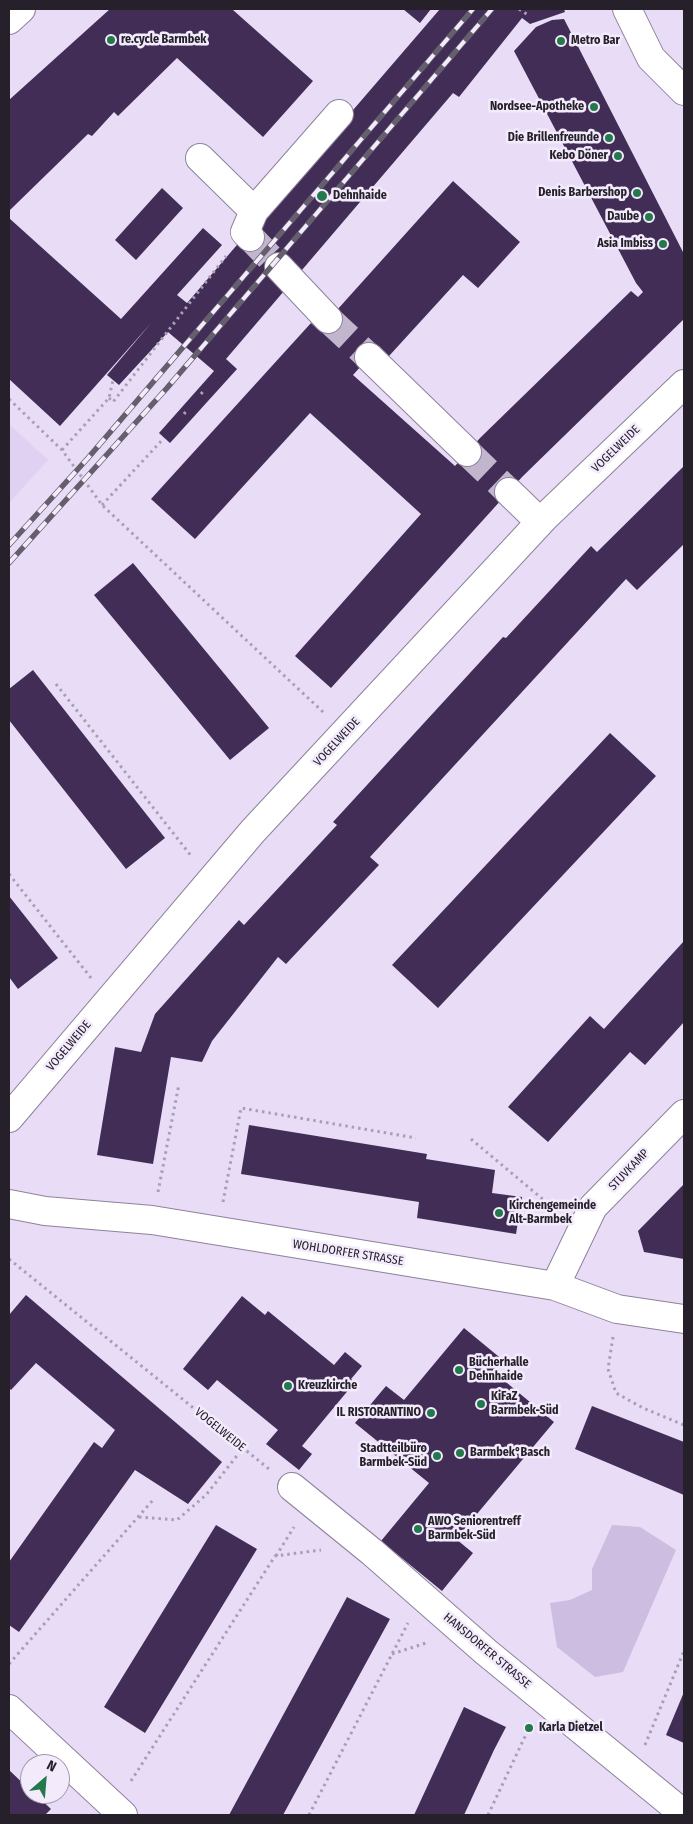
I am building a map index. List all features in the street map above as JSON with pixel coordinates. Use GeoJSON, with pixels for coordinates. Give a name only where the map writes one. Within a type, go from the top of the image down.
{"type":"FeatureCollection","features":[{"type":"Feature","properties":{"kind":"street"},"geometry":{"type":"LineString","coordinates":[[9,20],[21,9]]}},
{"type":"Feature","properties":{"kind":"street"},"geometry":{"type":"LineString","coordinates":[[627,9],[651,58],[684,91]]}},
{"type":"Feature","properties":{"kind":"street"},"geometry":{"type":"LineString","coordinates":[[200,158],[249,226],[339,114]]}},
{"type":"Feature","properties":{"kind":"street"},"geometry":{"type":"LineString","coordinates":[[279,267],[328,319]]}},
{"type":"Feature","properties":{"kind":"street"},"geometry":{"type":"LineString","coordinates":[[369,357],[467,452]]}},
{"type":"Feature","properties":{"kind":"street","name":"VOGELWEIDE"},"geometry":{"type":"LineString","coordinates":[[9,1118],[253,832],[540,522],[684,384]]}},
{"type":"Feature","properties":{"kind":"street"},"geometry":{"type":"LineString","coordinates":[[509,492],[540,522]]}},
{"type":"Feature","properties":{"kind":"street","name":"STUVKAMP"},"geometry":{"type":"LineString","coordinates":[[555,1286],[593,1207],[684,1114]]}},
{"type":"Feature","properties":{"kind":"street","name":"WOHLDORFER STRASSE"},"geometry":{"type":"LineString","coordinates":[[9,1204],[45,1211],[152,1220],[555,1286],[617,1309],[684,1319]]}},
{"type":"Feature","properties":{"kind":"street","name":"HANSDORFER STRASSE"},"geometry":{"type":"LineString","coordinates":[[292,1487],[684,1814]]}},
{"type":"Feature","properties":{"kind":"street"},"geometry":{"type":"LineString","coordinates":[[9,1709],[118,1811]]}},
{"type":"Feature","properties":{"kind":"path"},"geometry":{"type":"LineString","coordinates":[[518,9],[528,15]]}},
{"type":"Feature","properties":{"kind":"path"},"geometry":{"type":"LineString","coordinates":[[109,398],[113,402],[249,226]]}},
{"type":"Feature","properties":{"kind":"path"},"geometry":{"type":"LineString","coordinates":[[62,450],[109,398],[113,380]]}},
{"type":"Feature","properties":{"kind":"path"},"geometry":{"type":"LineString","coordinates":[[201,394],[205,390]]}},
{"type":"Feature","properties":{"kind":"path"},"geometry":{"type":"LineString","coordinates":[[9,399],[62,450],[102,506],[345,733]]}},
{"type":"Feature","properties":{"kind":"path"},"geometry":{"type":"LineString","coordinates":[[184,414],[187,410]]}},
{"type":"Feature","properties":{"kind":"path"},"geometry":{"type":"LineString","coordinates":[[102,506],[164,438]]}},
{"type":"Feature","properties":{"kind":"path"},"geometry":{"type":"LineString","coordinates":[[56,684],[211,881]]}},
{"type":"Feature","properties":{"kind":"path"},"geometry":{"type":"LineString","coordinates":[[9,874],[108,1000]]}},
{"type":"Feature","properties":{"kind":"path"},"geometry":{"type":"LineString","coordinates":[[152,1220],[179,1084]]}},
{"type":"Feature","properties":{"kind":"path"},"geometry":{"type":"LineString","coordinates":[[217,1232],[241,1108],[416,1138]]}},
{"type":"Feature","properties":{"kind":"path"},"geometry":{"type":"LineString","coordinates":[[471,1139],[581,1232]]}},
{"type":"Feature","properties":{"kind":"path","name":"VOGELWEIDE"},"geometry":{"type":"LineString","coordinates":[[9,1259],[292,1487]]}},
{"type":"Feature","properties":{"kind":"path"},"geometry":{"type":"LineString","coordinates":[[617,1309],[608,1369],[616,1393],[643,1408],[684,1425]]}},
{"type":"Feature","properties":{"kind":"path"},"geometry":{"type":"LineString","coordinates":[[139,1516],[177,1520],[206,1494],[243,1448]]}},
{"type":"Feature","properties":{"kind":"path"},"geometry":{"type":"LineString","coordinates":[[9,1664],[153,1500]]}},
{"type":"Feature","properties":{"kind":"path"},"geometry":{"type":"LineString","coordinates":[[118,1811],[275,1556],[319,1549],[327,1553]]}},
{"type":"Feature","properties":{"kind":"path"},"geometry":{"type":"LineString","coordinates":[[309,1815],[422,1596]]}},
{"type":"Feature","properties":{"kind":"path"},"geometry":{"type":"LineString","coordinates":[[634,1774],[684,1651]]}},
{"type":"Feature","properties":{"kind":"path"},"geometry":{"type":"LineString","coordinates":[[488,1815],[543,1698]]}},
{"type":"Feature","properties":{"kind":"shaded area"},"geometry":{"type":"Polygon","coordinates":[[[9,424],[48,460],[9,503],[9,424]]]}},
{"type":"Feature","properties":{"kind":"shaded area"},"geometry":{"type":"Polygon","coordinates":[[[612,1525],[640,1527],[676,1550],[623,1672],[595,1677],[557,1647],[550,1603],[570,1600],[592,1590],[592,1569],[612,1525]]]}},
{"type":"Feature","properties":{"kind":"building"},"geometry":{"type":"Polygon","coordinates":[[[110,9],[234,9],[313,81],[263,137],[177,58],[118,116],[114,112],[92,136],[88,134],[9,211],[9,100],[110,9]]]}},
{"type":"Feature","properties":{"kind":"building"},"geometry":{"type":"Polygon","coordinates":[[[403,9],[431,9],[420,23],[403,9]]]}},
{"type":"Feature","properties":{"kind":"building","name":"Dehnhaide"},"geometry":{"type":"Polygon","coordinates":[[[440,9],[564,9],[565,12],[530,24],[522,18],[459,97],[453,93],[226,359],[237,369],[170,443],[159,433],[214,371],[168,332],[119,385],[107,375],[152,322],[60,426],[9,379],[9,218],[121,319],[203,228],[222,245],[177,295],[187,303],[440,9]]]}},
{"type":"Feature","properties":{"kind":"building"},"geometry":{"type":"Polygon","coordinates":[[[564,19],[684,254],[684,319],[522,477],[331,688],[295,656],[421,514],[310,413],[195,539],[151,499],[311,323],[319,330],[453,181],[520,242],[478,288],[463,275],[389,356],[379,346],[353,375],[455,466],[480,438],[631,291],[638,297],[643,292],[636,283],[514,51],[536,27],[552,20],[564,19]]]}},
{"type":"Feature","properties":{"kind":"building"},"geometry":{"type":"Polygon","coordinates":[[[162,188],[183,208],[136,260],[115,240],[162,188]]]}},
{"type":"Feature","properties":{"kind":"building"},"geometry":{"type":"Polygon","coordinates":[[[684,466],[684,544],[637,590],[626,579],[370,857],[379,865],[286,964],[278,957],[212,1041],[202,1062],[171,1057],[153,1164],[97,1155],[115,1047],[141,1052],[155,1014],[239,920],[244,925],[337,825],[333,822],[503,637],[506,638],[591,546],[597,552],[684,466]]]}},
{"type":"Feature","properties":{"kind":"building"},"geometry":{"type":"Polygon","coordinates":[[[133,563],[269,728],[230,760],[94,595],[133,563]]]}},
{"type":"Feature","properties":{"kind":"building"},"geometry":{"type":"Polygon","coordinates":[[[33,670],[165,838],[126,869],[9,720],[9,689],[33,670]]]}},
{"type":"Feature","properties":{"kind":"building"},"geometry":{"type":"Polygon","coordinates":[[[610,733],[656,776],[438,1008],[392,965],[610,733]]]}},
{"type":"Feature","properties":{"kind":"building"},"geometry":{"type":"Polygon","coordinates":[[[9,896],[58,958],[18,989],[9,977],[9,896]]]}},
{"type":"Feature","properties":{"kind":"building"},"geometry":{"type":"Polygon","coordinates":[[[684,941],[684,1022],[645,1065],[630,1052],[548,1142],[508,1107],[590,1016],[604,1029],[684,941]]]}},
{"type":"Feature","properties":{"kind":"building"},"geometry":{"type":"Polygon","coordinates":[[[249,1125],[427,1154],[426,1159],[495,1170],[492,1193],[522,1197],[516,1234],[417,1218],[419,1202],[241,1174],[249,1125]]]}},
{"type":"Feature","properties":{"kind":"building"},"geometry":{"type":"Polygon","coordinates":[[[684,1184],[684,1259],[644,1252],[638,1231],[684,1184]]]}},
{"type":"Feature","properties":{"kind":"building"},"geometry":{"type":"Polygon","coordinates":[[[26,1295],[222,1462],[188,1504],[135,1470],[19,1632],[9,1625],[9,1562],[94,1442],[102,1448],[115,1430],[36,1363],[11,1390],[9,1388],[9,1315],[26,1295]]]}},
{"type":"Feature","properties":{"kind":"building","name":"Kreuzkirche"},"geometry":{"type":"Polygon","coordinates":[[[242,1296],[265,1315],[268,1311],[334,1365],[345,1352],[362,1366],[351,1379],[355,1382],[302,1446],[312,1454],[299,1470],[266,1444],[278,1430],[217,1380],[208,1390],[183,1369],[242,1296]]]}},
{"type":"Feature","properties":{"kind":"building","name":"Barmbek°Basch"},"geometry":{"type":"Polygon","coordinates":[[[464,1328],[504,1361],[495,1373],[554,1422],[456,1539],[473,1553],[442,1591],[381,1541],[429,1483],[355,1423],[386,1386],[404,1400],[464,1328]]]}},
{"type":"Feature","properties":{"kind":"building"},"geometry":{"type":"Polygon","coordinates":[[[592,1406],[684,1442],[684,1495],[575,1449],[592,1406]]]}},
{"type":"Feature","properties":{"kind":"building"},"geometry":{"type":"Polygon","coordinates":[[[216,1525],[257,1549],[145,1733],[104,1707],[216,1525]]]}},
{"type":"Feature","properties":{"kind":"building"},"geometry":{"type":"Polygon","coordinates":[[[347,1597],[390,1619],[283,1815],[229,1815],[347,1597]]]}},
{"type":"Feature","properties":{"kind":"building"},"geometry":{"type":"Polygon","coordinates":[[[684,1692],[684,1743],[666,1735],[684,1692]]]}},
{"type":"Feature","properties":{"kind":"building"},"geometry":{"type":"Polygon","coordinates":[[[464,1707],[506,1727],[464,1815],[414,1815],[464,1707]]]}},
{"type":"Feature","properties":{"kind":"building"},"geometry":{"type":"Polygon","coordinates":[[[9,1770],[20,1780],[20,1804],[46,1804],[51,1809],[45,1815],[9,1815],[9,1770]]]}},
{"type":"Feature","properties":{"kind":"tunnel"},"geometry":{"type":"LineString","coordinates":[[250,237],[279,267]]}},
{"type":"Feature","properties":{"kind":"tunnel"},"geometry":{"type":"LineString","coordinates":[[328,319],[369,357]]}},
{"type":"Feature","properties":{"kind":"tunnel"},"geometry":{"type":"LineString","coordinates":[[467,452],[509,492]]}},
{"type":"Feature","properties":{"kind":"railway"},"geometry":{"type":"LineString","coordinates":[[9,545],[88,458],[473,9]]}},
{"type":"Feature","properties":{"kind":"railway"},"geometry":{"type":"LineString","coordinates":[[9,563],[167,388],[492,9]]}},
{"type":"Feature","properties":{"kind":"place","name":"re.cycle Barmbek"},"geometry":{"type":"Point","coordinates":[111,40]}},
{"type":"Feature","properties":{"kind":"place","name":"Metro Bar"},"geometry":{"type":"Point","coordinates":[561,41]}},
{"type":"Feature","properties":{"kind":"place","name":"Nordsee-Apotheke"},"geometry":{"type":"Point","coordinates":[594,107]}},
{"type":"Feature","properties":{"kind":"place","name":"Die Brillenfreunde"},"geometry":{"type":"Point","coordinates":[609,138]}},
{"type":"Feature","properties":{"kind":"place","name":"Kebo Döner"},"geometry":{"type":"Point","coordinates":[618,156]}},
{"type":"Feature","properties":{"kind":"place","name":"Denis Barbershop"},"geometry":{"type":"Point","coordinates":[637,193]}},
{"type":"Feature","properties":{"kind":"place","name":"Dehnhaide"},"geometry":{"type":"Point","coordinates":[322,196]}},
{"type":"Feature","properties":{"kind":"place","name":"Daube"},"geometry":{"type":"Point","coordinates":[649,217]}},
{"type":"Feature","properties":{"kind":"place","name":"Asia Imbiss"},"geometry":{"type":"Point","coordinates":[663,244]}},
{"type":"Feature","properties":{"kind":"place","name":"Kirchengemeinde Alt-Barmbek"},"geometry":{"type":"Point","coordinates":[499,1213]}},
{"type":"Feature","properties":{"kind":"place","name":"Bücherhalle Dehnhaide"},"geometry":{"type":"Point","coordinates":[459,1370]}},
{"type":"Feature","properties":{"kind":"place","name":"Kreuzkirche"},"geometry":{"type":"Point","coordinates":[288,1386]}},
{"type":"Feature","properties":{"kind":"place","name":"KiFaZ Barmbek-Süd"},"geometry":{"type":"Point","coordinates":[481,1404]}},
{"type":"Feature","properties":{"kind":"place","name":"IL RISTORANTINO"},"geometry":{"type":"Point","coordinates":[431,1413]}},
{"type":"Feature","properties":{"kind":"place","name":"Barmbek°Basch"},"geometry":{"type":"Point","coordinates":[460,1453]}},
{"type":"Feature","properties":{"kind":"place","name":"Stadtteilbüro Barmbek-Süd"},"geometry":{"type":"Point","coordinates":[437,1456]}},
{"type":"Feature","properties":{"kind":"place","name":"AWO Seniorentreff Barmbek-Süd"},"geometry":{"type":"Point","coordinates":[418,1529]}},
{"type":"Feature","properties":{"kind":"place","name":"Karla Dietzel"},"geometry":{"type":"Point","coordinates":[529,1728]}}]}
